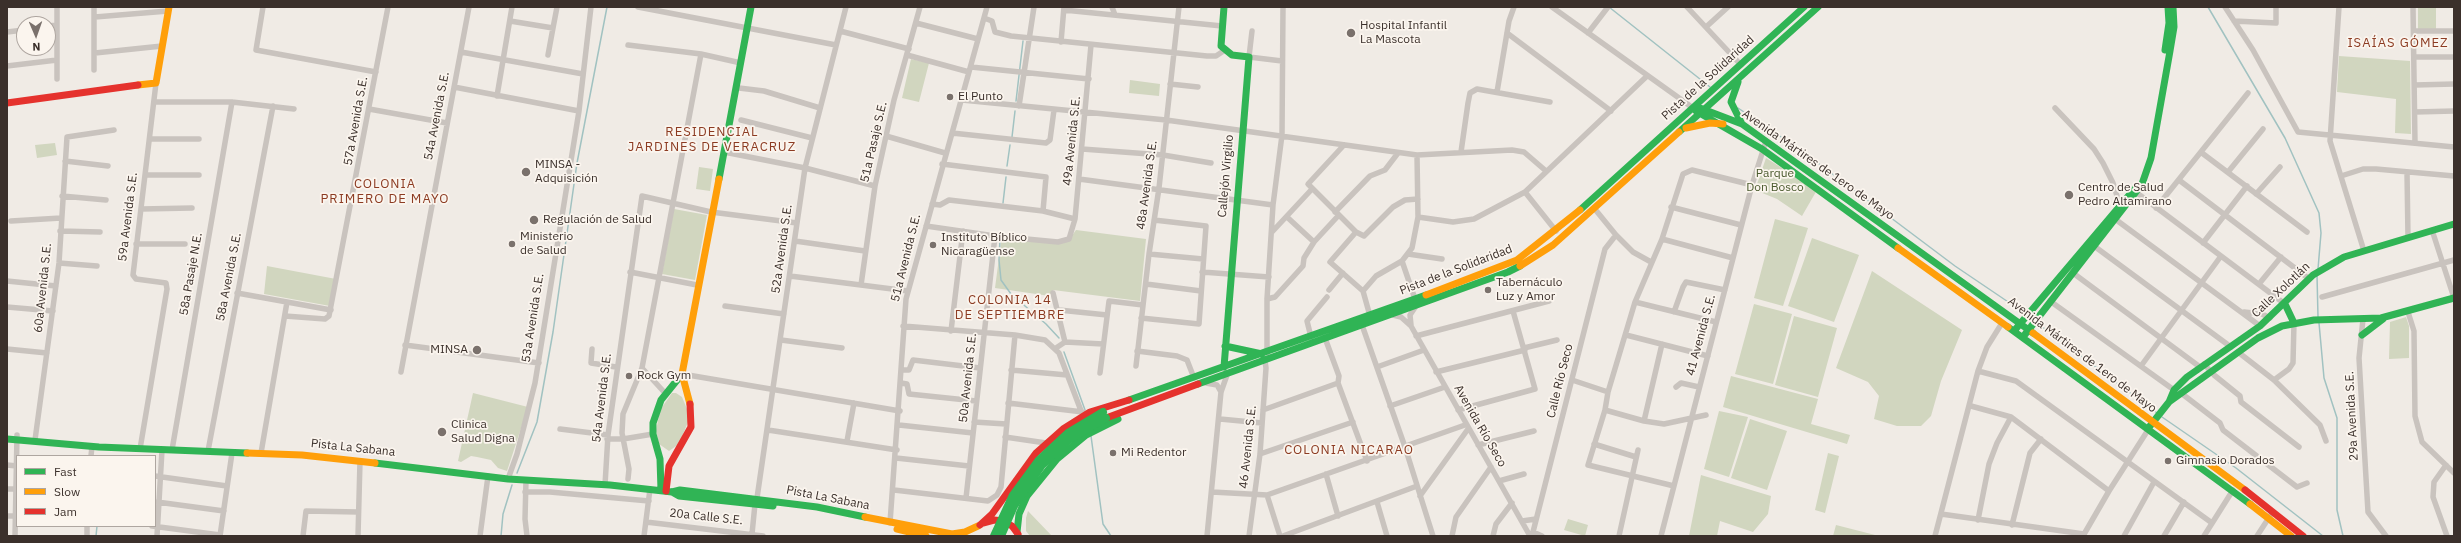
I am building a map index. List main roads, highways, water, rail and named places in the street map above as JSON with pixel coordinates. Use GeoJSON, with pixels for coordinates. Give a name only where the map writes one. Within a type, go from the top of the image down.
{"type":"FeatureCollection","features":[{"type":"Feature","properties":{"kind":"main road"},"geometry":{"type":"LineString","coordinates":[[666,491],[669,466],[674,455],[682,446],[691,427],[691,408],[682,374],[697,285],[751,7]]}},
{"type":"Feature","properties":{"kind":"main road","name":"Callejón Virgilio"},"geometry":{"type":"LineString","coordinates":[[1224,7],[1222,46],[1232,55],[1249,57],[1230,274],[1225,346],[1225,371]]}},
{"type":"Feature","properties":{"kind":"main road","name":"Pista de la Solidaridad"},"geometry":{"type":"LineString","coordinates":[[1265,356],[1325,338],[1391,315],[1416,302],[1517,260],[1556,231],[1804,7]]}},
{"type":"Feature","properties":{"kind":"main road","name":"Pista de la Solidaridad"},"geometry":{"type":"LineString","coordinates":[[1105,415],[1161,398],[1202,383],[1225,371],[1370,316],[1416,302],[1525,264],[1553,244],[1703,112],[1818,7]]}},
{"type":"Feature","properties":{"kind":"main road"},"geometry":{"type":"LineString","coordinates":[[2135,192],[2146,158],[2168,34],[2168,7]]}},
{"type":"Feature","properties":{"kind":"main road"},"geometry":{"type":"LineString","coordinates":[[2014,332],[2135,192],[2146,175],[2151,158],[2172,41],[2173,7]]}},
{"type":"Feature","properties":{"kind":"main road","name":"59a Avenida S.E."},"geometry":{"type":"LineString","coordinates":[[7,103],[156,83],[168,9]]}},
{"type":"Feature","properties":{"kind":"main road"},"geometry":{"type":"LineString","coordinates":[[1740,78],[1731,102],[1742,124]]}},
{"type":"Feature","properties":{"kind":"main road","name":"Avenida Mártires de 1ero de Mayo"},"geometry":{"type":"LineString","coordinates":[[1693,108],[1742,124],[2025,318],[2137,411],[2158,415]]}},
{"type":"Feature","properties":{"kind":"main road","name":"Avenida Mártires de 1ero de Mayo"},"geometry":{"type":"LineString","coordinates":[[1703,112],[1762,149],[2014,332],[2158,415],[2233,490],[2303,536]]}},
{"type":"Feature","properties":{"kind":"main road"},"geometry":{"type":"LineString","coordinates":[[1685,128],[1706,123],[1722,124]]}},
{"type":"Feature","properties":{"kind":"main road"},"geometry":{"type":"LineString","coordinates":[[2023,337],[2115,219],[2120,208]]}},
{"type":"Feature","properties":{"kind":"main road","name":"Calle Xolotlán"},"geometry":{"type":"LineString","coordinates":[[2177,392],[2210,371],[2235,349],[2257,324],[2270,318],[2310,277],[2325,267],[2364,251],[2454,224]]}},
{"type":"Feature","properties":{"kind":"main road","name":"Calle Xolotlán"},"geometry":{"type":"LineString","coordinates":[[2158,415],[2177,392],[2202,366],[2258,338],[2294,323],[2314,320],[2363,320],[2387,317],[2454,298]]}},
{"type":"Feature","properties":{"kind":"main road"},"geometry":{"type":"LineString","coordinates":[[2285,304],[2294,323]]}},
{"type":"Feature","properties":{"kind":"main road"},"geometry":{"type":"LineString","coordinates":[[2362,335],[2387,317]]}},
{"type":"Feature","properties":{"kind":"main road"},"geometry":{"type":"LineString","coordinates":[[2258,338],[2269,325],[2270,318]]}},
{"type":"Feature","properties":{"kind":"main road"},"geometry":{"type":"LineString","coordinates":[[1225,346],[1265,356]]}},
{"type":"Feature","properties":{"kind":"main road","name":"Pista de la Solidaridad"},"geometry":{"type":"LineString","coordinates":[[971,536],[979,525],[992,514],[1026,464],[1046,443],[1083,414],[1108,405],[1134,399],[1194,378],[1225,371]]}},
{"type":"Feature","properties":{"kind":"main road"},"geometry":{"type":"LineString","coordinates":[[666,491],[659,453],[653,434],[655,414],[668,390],[682,374]]}},
{"type":"Feature","properties":{"kind":"main road"},"geometry":{"type":"LineString","coordinates":[[668,390],[687,391]]}},
{"type":"Feature","properties":{"kind":"main road","name":"Pista de la Solidaridad"},"geometry":{"type":"LineString","coordinates":[[1018,535],[1019,514],[1027,496],[1057,458],[1086,435],[1146,408],[1161,398]]}},
{"type":"Feature","properties":{"kind":"main road","name":"Pista de la Solidaridad"},"geometry":{"type":"LineString","coordinates":[[1105,415],[1134,399]]}},
{"type":"Feature","properties":{"kind":"main road"},"geometry":{"type":"LineString","coordinates":[[994,536],[1013,495],[1038,461],[1068,433],[1105,415]]}},
{"type":"Feature","properties":{"kind":"main road"},"geometry":{"type":"LineString","coordinates":[[1001,536],[1014,506],[1042,465],[1070,439],[1105,415]]}},
{"type":"Feature","properties":{"kind":"main road","name":"Avenida Mártires de 1ero de Mayo"},"geometry":{"type":"LineString","coordinates":[[2158,415],[2164,431],[2271,515],[2291,536]]}},
{"type":"Feature","properties":{"kind":"main road","name":"Pista La Sabana"},"geometry":{"type":"LineString","coordinates":[[7,433],[17,438]]}},
{"type":"Feature","properties":{"kind":"main road","name":"Pista La Sabana"},"geometry":{"type":"LineString","coordinates":[[7,439],[17,438],[92,446],[140,449],[261,453],[360,460],[508,479],[605,485],[666,491],[680,490],[817,512],[926,536]]}},
{"type":"Feature","properties":{"kind":"main road"},"geometry":{"type":"LineString","coordinates":[[659,453],[674,455]]}},
{"type":"Feature","properties":{"kind":"main road","name":"Pista La Sabana"},"geometry":{"type":"LineString","coordinates":[[756,501],[817,507],[890,523],[955,534],[989,521],[999,520],[1010,525],[1018,535]]}},
{"type":"Feature","properties":{"kind":"waterway"},"geometry":{"type":"LineString","coordinates":[[517,473],[537,422],[553,332],[577,163],[607,7]]}},
{"type":"Feature","properties":{"kind":"waterway"},"geometry":{"type":"LineString","coordinates":[[1609,7],[1710,87]]}},
{"type":"Feature","properties":{"kind":"waterway"},"geometry":{"type":"LineString","coordinates":[[2208,7],[2285,138],[2319,213],[2321,233],[2318,269]]}},
{"type":"Feature","properties":{"kind":"waterway"},"geometry":{"type":"LineString","coordinates":[[1016,101],[1023,41]]}},
{"type":"Feature","properties":{"kind":"waterway"},"geometry":{"type":"LineString","coordinates":[[1738,108],[1802,151],[1955,266],[2026,314]]}},
{"type":"Feature","properties":{"kind":"waterway"},"geometry":{"type":"LineString","coordinates":[[1012,137],[1015,111]]}},
{"type":"Feature","properties":{"kind":"waterway"},"geometry":{"type":"LineString","coordinates":[[1007,166],[1010,145]]}},
{"type":"Feature","properties":{"kind":"waterway"},"geometry":{"type":"LineString","coordinates":[[1003,203],[1006,177]]}},
{"type":"Feature","properties":{"kind":"waterway"},"geometry":{"type":"LineString","coordinates":[[1000,239],[999,260],[1001,280],[1011,294],[1046,324],[1059,338]]}},
{"type":"Feature","properties":{"kind":"waterway"},"geometry":{"type":"LineString","coordinates":[[2317,275],[2318,317]]}},
{"type":"Feature","properties":{"kind":"waterway"},"geometry":{"type":"LineString","coordinates":[[2037,323],[2157,413]]}},
{"type":"Feature","properties":{"kind":"waterway"},"geometry":{"type":"LineString","coordinates":[[2319,323],[2324,378],[2337,418],[2337,510],[2343,536]]}},
{"type":"Feature","properties":{"kind":"waterway"},"geometry":{"type":"LineString","coordinates":[[1064,352],[1085,410]]}},
{"type":"Feature","properties":{"kind":"waterway"},"geometry":{"type":"LineString","coordinates":[[2162,417],[2236,468],[2323,536]]}},
{"type":"Feature","properties":{"kind":"waterway"},"geometry":{"type":"LineString","coordinates":[[1091,436],[1103,524],[1111,536]]}},
{"type":"Feature","properties":{"kind":"waterway"},"geometry":{"type":"LineString","coordinates":[[501,536],[503,514],[512,485]]}},
{"type":"Feature","properties":{"kind":"waterway"},"geometry":{"type":"LineString","coordinates":[[96,536],[97,527]]}},
{"type":"Feature","properties":{"kind":"place","name":"Hospital Infantil La Mascota"},"geometry":{"type":"Point","coordinates":[1351,33]}},
{"type":"Feature","properties":{"kind":"place","name":"El Punto"},"geometry":{"type":"Point","coordinates":[950,97]}},
{"type":"Feature","properties":{"kind":"place","name":"MINSA - Adquisición"},"geometry":{"type":"Point","coordinates":[526,172]}},
{"type":"Feature","properties":{"kind":"place","name":"Centro de Salud Pedro Altamirano"},"geometry":{"type":"Point","coordinates":[2069,195]}},
{"type":"Feature","properties":{"kind":"place","name":"Regulación de Salud"},"geometry":{"type":"Point","coordinates":[534,220]}},
{"type":"Feature","properties":{"kind":"place","name":"Ministerio de Salud"},"geometry":{"type":"Point","coordinates":[512,244]}},
{"type":"Feature","properties":{"kind":"place","name":"Instituto Bíblico Nicaragüense"},"geometry":{"type":"Point","coordinates":[933,245]}},
{"type":"Feature","properties":{"kind":"place","name":"Tabernáculo Luz y Amor"},"geometry":{"type":"Point","coordinates":[1488,290]}},
{"type":"Feature","properties":{"kind":"place","name":"MINSA"},"geometry":{"type":"Point","coordinates":[477,350]}},
{"type":"Feature","properties":{"kind":"place","name":"Rock Gym"},"geometry":{"type":"Point","coordinates":[629,376]}},
{"type":"Feature","properties":{"kind":"place","name":"Clinica Salud Digna"},"geometry":{"type":"Point","coordinates":[442,432]}},
{"type":"Feature","properties":{"kind":"place","name":"Mi Redentor"},"geometry":{"type":"Point","coordinates":[1113,453]}},
{"type":"Feature","properties":{"kind":"place","name":"Gimnasio Dorados"},"geometry":{"type":"Point","coordinates":[2168,461]}},
{"type":"Feature","properties":{"kind":"district","name":"ISAÍAS GÓMEZ"},"geometry":{"type":"Point","coordinates":[2398,43]}},
{"type":"Feature","properties":{"kind":"district","name":"RESIDENCIAL JARDINES DE VERACRUZ"},"geometry":{"type":"Point","coordinates":[712,140]}},
{"type":"Feature","properties":{"kind":"district","name":"COLONIA PRIMERO DE MAYO"},"geometry":{"type":"Point","coordinates":[385,192]}},
{"type":"Feature","properties":{"kind":"district","name":"COLONIA 14 DE SEPTIEMBRE"},"geometry":{"type":"Point","coordinates":[1010,308]}},
{"type":"Feature","properties":{"kind":"district","name":"COLONIA NICARAO"},"geometry":{"type":"Point","coordinates":[1349,450]}},
{"type":"Feature","properties":{"kind":"park label","name":"Parque Don Bosco"},"geometry":{"type":"Point","coordinates":[1775,181]}}]}
